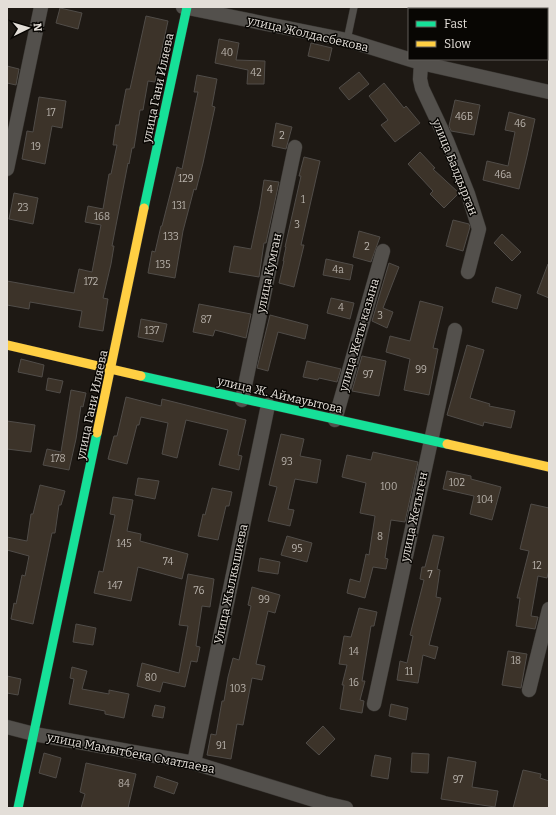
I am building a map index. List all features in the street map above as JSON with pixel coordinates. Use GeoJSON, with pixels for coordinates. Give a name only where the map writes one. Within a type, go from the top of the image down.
{"type":"FeatureCollection","features":[{"type":"Feature","properties":{"kind":"street"},"geometry":{"type":"LineString","coordinates":[[7,169],[42,7]]}},
{"type":"Feature","properties":{"kind":"street","name":"улица Жолдасбекова"},"geometry":{"type":"LineString","coordinates":[[185,7],[347,40],[408,59]]}},
{"type":"Feature","properties":{"kind":"street","name":"улица Гани Иляева"},"geometry":{"type":"LineString","coordinates":[[18,808],[112,369],[185,7]]}},
{"type":"Feature","properties":{"kind":"street","name":"улица Жолдасбекова"},"geometry":{"type":"LineString","coordinates":[[411,60],[549,92]]}},
{"type":"Feature","properties":{"kind":"street","name":"улица Балдырган"},"geometry":{"type":"LineString","coordinates":[[421,63],[420,79],[422,88],[450,147],[468,194],[479,229],[468,272]]}},
{"type":"Feature","properties":{"kind":"street","name":"улица Кумган"},"geometry":{"type":"LineString","coordinates":[[242,400],[296,147]]}},
{"type":"Feature","properties":{"kind":"street","name":"улица Жеты казына"},"geometry":{"type":"LineString","coordinates":[[335,420],[383,251]]}},
{"type":"Feature","properties":{"kind":"street","name":"улица Жетыген"},"geometry":{"type":"LineString","coordinates":[[374,704],[455,330]]}},
{"type":"Feature","properties":{"kind":"street","name":"улица Ж. Аймауытова"},"geometry":{"type":"LineString","coordinates":[[7,345],[242,400],[549,467]]}},
{"type":"Feature","properties":{"kind":"street","name":"Улица Жылкышиева"},"geometry":{"type":"LineString","coordinates":[[194,764],[268,405]]}},
{"type":"Feature","properties":{"kind":"street"},"geometry":{"type":"LineString","coordinates":[[529,690],[549,609]]}},
{"type":"Feature","properties":{"kind":"street","name":"улица Мамытбека Сматлаева"},"geometry":{"type":"LineString","coordinates":[[7,727],[34,734],[194,764],[323,805],[346,808]]}},
{"type":"Feature","properties":{"kind":"lane"},"geometry":{"type":"LineString","coordinates":[[347,40],[354,7]]}},
{"type":"Feature","properties":{"kind":"building"},"geometry":{"type":"Polygon","coordinates":[[[60,8],[82,13],[78,29],[56,23],[60,8]]]}},
{"type":"Feature","properties":{"kind":"building"},"geometry":{"type":"Polygon","coordinates":[[[146,16],[168,21],[155,82],[148,81],[143,110],[140,110],[134,148],[132,148],[129,164],[128,163],[112,246],[114,246],[111,264],[103,298],[108,299],[103,331],[79,327],[82,311],[30,302],[29,309],[7,305],[7,281],[74,293],[79,269],[92,272],[101,225],[85,222],[88,206],[103,209],[109,174],[111,174],[117,145],[113,145],[116,125],[119,125],[126,89],[130,89],[146,16]]]}},
{"type":"Feature","properties":{"kind":"building"},"geometry":{"type":"Polygon","coordinates":[[[219,39],[239,43],[236,60],[265,61],[264,84],[247,84],[248,70],[215,63],[219,39]]]}},
{"type":"Feature","properties":{"kind":"building"},"geometry":{"type":"Polygon","coordinates":[[[311,43],[332,48],[329,61],[308,56],[311,43]]]}},
{"type":"Feature","properties":{"kind":"building"},"geometry":{"type":"Polygon","coordinates":[[[7,66],[19,69],[16,85],[7,83],[7,66]]]}},
{"type":"Feature","properties":{"kind":"building"},"geometry":{"type":"Polygon","coordinates":[[[359,72],[369,84],[349,100],[339,88],[359,72]]]}},
{"type":"Feature","properties":{"kind":"building"},"geometry":{"type":"Polygon","coordinates":[[[197,75],[217,79],[212,106],[215,107],[203,163],[196,190],[194,189],[183,231],[175,278],[148,273],[152,251],[155,252],[177,167],[182,169],[198,92],[194,92],[197,75]]]}},
{"type":"Feature","properties":{"kind":"building"},"geometry":{"type":"Polygon","coordinates":[[[384,83],[404,108],[406,106],[420,123],[395,142],[381,125],[388,120],[369,96],[384,83]]]}},
{"type":"Feature","properties":{"kind":"building"},"geometry":{"type":"Polygon","coordinates":[[[39,97],[66,101],[62,128],[52,126],[45,164],[22,159],[27,131],[33,132],[39,97]]]}},
{"type":"Feature","properties":{"kind":"building"},"geometry":{"type":"Polygon","coordinates":[[[455,100],[480,105],[474,135],[451,131],[449,126],[455,100]]]}},
{"type":"Feature","properties":{"kind":"building"},"geometry":{"type":"Polygon","coordinates":[[[509,112],[535,119],[519,189],[483,180],[487,161],[508,166],[515,132],[505,130],[509,112]]]}},
{"type":"Feature","properties":{"kind":"building"},"geometry":{"type":"Polygon","coordinates":[[[276,123],[292,127],[286,149],[272,146],[276,123]]]}},
{"type":"Feature","properties":{"kind":"building"},"geometry":{"type":"Polygon","coordinates":[[[420,152],[435,168],[433,169],[459,193],[444,208],[430,194],[433,191],[408,164],[420,152]]]}},
{"type":"Feature","properties":{"kind":"building"},"geometry":{"type":"Polygon","coordinates":[[[304,157],[320,161],[301,245],[304,245],[294,287],[279,283],[284,261],[285,247],[301,176],[299,176],[304,157]]]}},
{"type":"Feature","properties":{"kind":"building"},"geometry":{"type":"Polygon","coordinates":[[[264,180],[279,182],[266,243],[264,243],[259,277],[229,272],[234,246],[251,249],[264,180]]]}},
{"type":"Feature","properties":{"kind":"building"},"geometry":{"type":"Polygon","coordinates":[[[14,193],[38,198],[33,224],[9,219],[14,193]]]}},
{"type":"Feature","properties":{"kind":"building"},"geometry":{"type":"Polygon","coordinates":[[[453,220],[469,224],[470,227],[463,251],[446,246],[453,220]]]}},
{"type":"Feature","properties":{"kind":"building"},"geometry":{"type":"Polygon","coordinates":[[[359,231],[380,237],[371,262],[353,257],[359,231]]]}},
{"type":"Feature","properties":{"kind":"building"},"geometry":{"type":"Polygon","coordinates":[[[502,234],[521,252],[512,261],[494,243],[502,234]]]}},
{"type":"Feature","properties":{"kind":"building"},"geometry":{"type":"Polygon","coordinates":[[[326,259],[353,265],[350,280],[323,275],[326,259]]]}},
{"type":"Feature","properties":{"kind":"building"},"geometry":{"type":"Polygon","coordinates":[[[389,263],[399,267],[383,308],[393,312],[387,328],[372,321],[389,263]]]}},
{"type":"Feature","properties":{"kind":"building"},"geometry":{"type":"Polygon","coordinates":[[[548,264],[549,265],[549,298],[537,293],[548,264]]]}},
{"type":"Feature","properties":{"kind":"building"},"geometry":{"type":"Polygon","coordinates":[[[496,287],[521,295],[517,309],[492,302],[496,287]]]}},
{"type":"Feature","properties":{"kind":"building"},"geometry":{"type":"Polygon","coordinates":[[[331,298],[354,303],[350,319],[327,313],[331,298]]]}},
{"type":"Feature","properties":{"kind":"building"},"geometry":{"type":"Polygon","coordinates":[[[420,301],[443,307],[433,348],[438,349],[429,395],[404,390],[410,359],[386,352],[390,336],[410,341],[420,301]]]}},
{"type":"Feature","properties":{"kind":"building"},"geometry":{"type":"Polygon","coordinates":[[[199,304],[251,314],[246,338],[215,330],[213,336],[193,332],[199,304]]]}},
{"type":"Feature","properties":{"kind":"building"},"geometry":{"type":"Polygon","coordinates":[[[270,315],[308,325],[305,339],[278,332],[268,371],[257,368],[270,315]]]}},
{"type":"Feature","properties":{"kind":"building"},"geometry":{"type":"Polygon","coordinates":[[[141,319],[167,324],[163,342],[138,337],[141,319]]]}},
{"type":"Feature","properties":{"kind":"building"},"geometry":{"type":"Polygon","coordinates":[[[467,345],[484,350],[470,398],[490,404],[489,406],[515,411],[511,428],[484,422],[483,426],[447,415],[467,345]]]}},
{"type":"Feature","properties":{"kind":"building"},"geometry":{"type":"Polygon","coordinates":[[[362,356],[386,361],[379,396],[352,391],[362,356]]]}},
{"type":"Feature","properties":{"kind":"building"},"geometry":{"type":"Polygon","coordinates":[[[21,359],[44,365],[42,377],[18,372],[21,359]]]}},
{"type":"Feature","properties":{"kind":"building"},"geometry":{"type":"Polygon","coordinates":[[[307,361],[341,369],[337,382],[319,378],[318,380],[303,377],[307,361]]]}},
{"type":"Feature","properties":{"kind":"building"},"geometry":{"type":"Polygon","coordinates":[[[48,378],[63,381],[60,393],[46,390],[48,378]]]}},
{"type":"Feature","properties":{"kind":"building"},"geometry":{"type":"Polygon","coordinates":[[[71,390],[86,393],[83,407],[81,406],[69,470],[43,465],[47,449],[61,452],[71,390]]]}},
{"type":"Feature","properties":{"kind":"building"},"geometry":{"type":"Polygon","coordinates":[[[126,397],[161,406],[162,399],[246,420],[238,455],[242,456],[239,470],[219,465],[228,430],[186,420],[177,458],[162,454],[168,423],[141,417],[139,425],[137,425],[127,464],[108,459],[114,436],[117,436],[126,397]]]}},
{"type":"Feature","properties":{"kind":"building"},"geometry":{"type":"Polygon","coordinates":[[[7,421],[35,425],[31,452],[7,449],[7,421]]]}},
{"type":"Feature","properties":{"kind":"building"},"geometry":{"type":"Polygon","coordinates":[[[281,434],[304,439],[300,456],[321,460],[317,483],[295,479],[288,509],[294,510],[290,526],[268,521],[277,487],[269,485],[281,434]]]}},
{"type":"Feature","properties":{"kind":"building"},"geometry":{"type":"Polygon","coordinates":[[[373,452],[418,462],[405,522],[391,520],[385,558],[388,559],[386,569],[373,567],[365,598],[347,593],[350,579],[360,582],[366,554],[369,555],[375,516],[360,513],[366,483],[342,477],[347,455],[371,460],[373,452]]]}},
{"type":"Feature","properties":{"kind":"building"},"geometry":{"type":"Polygon","coordinates":[[[447,471],[471,476],[471,479],[501,487],[492,520],[470,514],[474,496],[443,489],[447,471]]]}},
{"type":"Feature","properties":{"kind":"building"},"geometry":{"type":"Polygon","coordinates":[[[138,478],[159,481],[155,499],[135,495],[138,478]]]}},
{"type":"Feature","properties":{"kind":"building"},"geometry":{"type":"Polygon","coordinates":[[[40,485],[65,491],[61,505],[59,505],[55,533],[52,533],[33,624],[11,619],[14,603],[16,604],[22,575],[25,576],[29,556],[7,550],[7,537],[27,541],[31,514],[33,514],[40,485]]]}},
{"type":"Feature","properties":{"kind":"building"},"geometry":{"type":"Polygon","coordinates":[[[212,488],[232,492],[229,506],[226,506],[218,540],[198,536],[203,514],[205,515],[212,488]]]}},
{"type":"Feature","properties":{"kind":"building"},"geometry":{"type":"Polygon","coordinates":[[[113,497],[133,500],[127,531],[141,534],[140,541],[188,554],[182,579],[138,567],[131,601],[94,593],[99,571],[103,572],[115,515],[110,514],[113,497]]]}},
{"type":"Feature","properties":{"kind":"building"},"geometry":{"type":"Polygon","coordinates":[[[531,504],[549,508],[549,570],[547,578],[538,576],[531,616],[538,617],[535,629],[516,626],[520,598],[517,598],[529,551],[520,549],[531,504]]]}},
{"type":"Feature","properties":{"kind":"building"},"geometry":{"type":"Polygon","coordinates":[[[433,535],[444,537],[437,569],[440,570],[436,597],[441,598],[429,645],[438,647],[435,659],[423,655],[418,683],[397,680],[400,661],[407,663],[413,636],[410,635],[424,580],[420,579],[422,567],[425,567],[433,535]]]}},
{"type":"Feature","properties":{"kind":"building"},"geometry":{"type":"Polygon","coordinates":[[[287,536],[312,543],[307,562],[281,555],[287,536]]]}},
{"type":"Feature","properties":{"kind":"building"},"geometry":{"type":"Polygon","coordinates":[[[260,558],[280,562],[278,574],[258,571],[260,558]]]}},
{"type":"Feature","properties":{"kind":"building"},"geometry":{"type":"Polygon","coordinates":[[[188,574],[214,579],[210,607],[202,606],[196,646],[200,647],[197,662],[191,661],[185,687],[163,682],[160,692],[137,686],[142,663],[179,673],[188,626],[179,625],[188,574]]]}},
{"type":"Feature","properties":{"kind":"building"},"geometry":{"type":"Polygon","coordinates":[[[252,587],[280,595],[275,613],[268,611],[256,664],[265,666],[262,680],[252,678],[243,725],[237,724],[231,759],[207,755],[211,734],[216,735],[222,701],[224,701],[233,658],[239,660],[251,606],[248,605],[252,587]]]}},
{"type":"Feature","properties":{"kind":"building"},"geometry":{"type":"Polygon","coordinates":[[[359,608],[377,612],[374,626],[371,626],[362,681],[365,681],[360,700],[364,701],[362,713],[340,709],[344,685],[342,685],[347,665],[339,664],[344,636],[351,637],[359,608]]]}},
{"type":"Feature","properties":{"kind":"building"},"geometry":{"type":"Polygon","coordinates":[[[76,624],[96,628],[93,645],[73,642],[76,624]]]}},
{"type":"Feature","properties":{"kind":"building"},"geometry":{"type":"Polygon","coordinates":[[[508,651],[527,654],[521,688],[502,685],[508,651]]]}},
{"type":"Feature","properties":{"kind":"building"},"geometry":{"type":"Polygon","coordinates":[[[72,667],[87,671],[82,689],[109,694],[109,690],[129,694],[124,718],[105,714],[105,711],[69,704],[74,679],[70,678],[72,667]]]}},
{"type":"Feature","properties":{"kind":"building"},"geometry":{"type":"Polygon","coordinates":[[[7,676],[21,679],[18,695],[7,693],[7,676]]]}},
{"type":"Feature","properties":{"kind":"building"},"geometry":{"type":"Polygon","coordinates":[[[391,704],[408,708],[406,720],[389,716],[391,704]]]}},
{"type":"Feature","properties":{"kind":"building"},"geometry":{"type":"Polygon","coordinates":[[[155,705],[165,707],[163,718],[152,716],[155,705]]]}},
{"type":"Feature","properties":{"kind":"building"},"geometry":{"type":"Polygon","coordinates":[[[323,726],[335,739],[319,755],[306,743],[323,726]]]}},
{"type":"Feature","properties":{"kind":"building"},"geometry":{"type":"Polygon","coordinates":[[[44,753],[61,758],[56,778],[39,773],[44,753]]]}},
{"type":"Feature","properties":{"kind":"building"},"geometry":{"type":"Polygon","coordinates":[[[412,753],[429,754],[428,773],[411,772],[412,753]]]}},
{"type":"Feature","properties":{"kind":"building"},"geometry":{"type":"Polygon","coordinates":[[[375,755],[391,758],[388,779],[371,776],[375,755]]]}},
{"type":"Feature","properties":{"kind":"building"},"geometry":{"type":"Polygon","coordinates":[[[448,757],[476,762],[472,787],[498,791],[495,807],[441,799],[448,757]]]}},
{"type":"Feature","properties":{"kind":"building"},"geometry":{"type":"Polygon","coordinates":[[[86,763],[136,774],[128,808],[81,808],[85,794],[80,792],[86,763]]]}},
{"type":"Feature","properties":{"kind":"building"},"geometry":{"type":"Polygon","coordinates":[[[523,770],[541,774],[540,778],[549,781],[549,808],[513,808],[523,770]]]}},
{"type":"Feature","properties":{"kind":"building"},"geometry":{"type":"Polygon","coordinates":[[[157,776],[178,783],[174,794],[154,787],[157,776]]]}},
{"type":"Feature","properties":{"kind":"traffic: fast"},"geometry":{"type":"LineString","coordinates":[[144,208],[187,7]]}},
{"type":"Feature","properties":{"kind":"traffic: fast"},"geometry":{"type":"LineString","coordinates":[[141,376],[447,444]]}},
{"type":"Feature","properties":{"kind":"traffic: fast"},"geometry":{"type":"LineString","coordinates":[[18,808],[97,433]]}},
{"type":"Feature","properties":{"kind":"traffic: slow"},"geometry":{"type":"LineString","coordinates":[[97,433],[144,208]]}},
{"type":"Feature","properties":{"kind":"traffic: slow"},"geometry":{"type":"LineString","coordinates":[[7,345],[141,376]]}},
{"type":"Feature","properties":{"kind":"traffic: slow"},"geometry":{"type":"LineString","coordinates":[[447,444],[549,467]]}}]}
